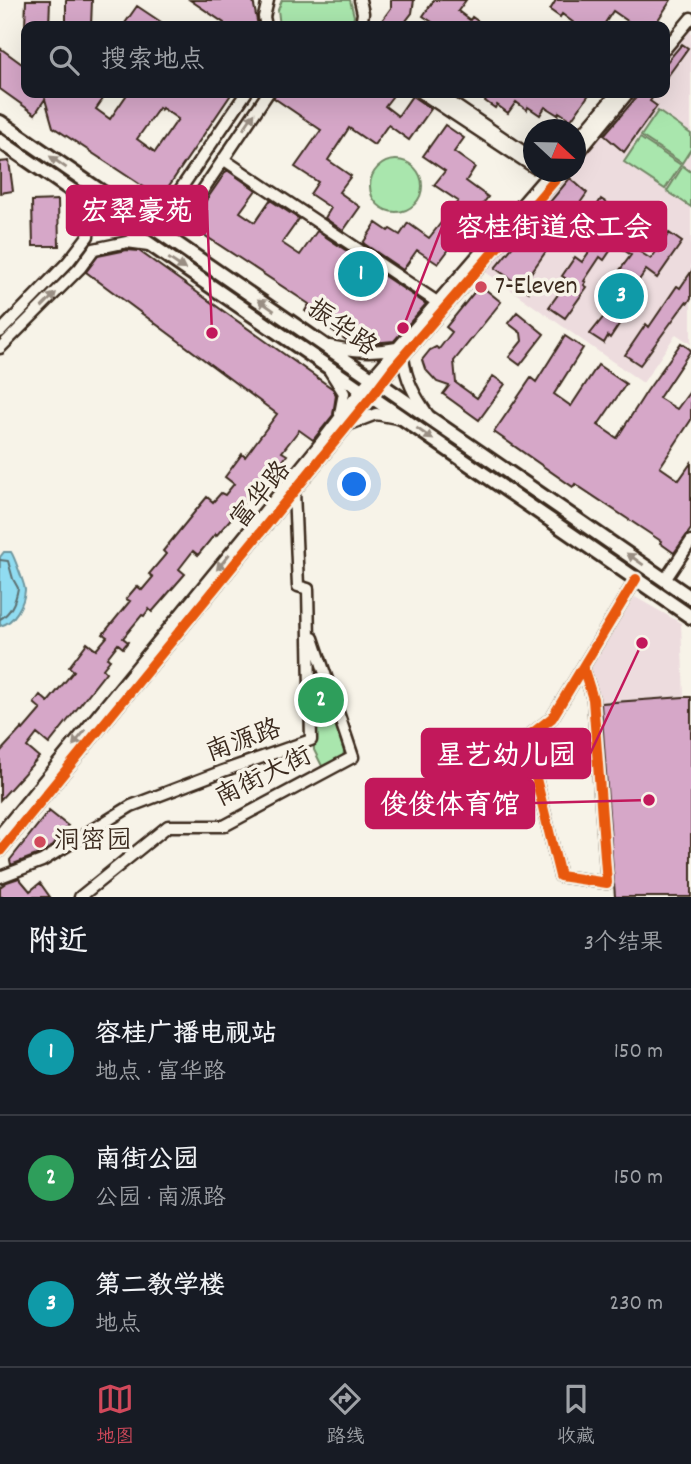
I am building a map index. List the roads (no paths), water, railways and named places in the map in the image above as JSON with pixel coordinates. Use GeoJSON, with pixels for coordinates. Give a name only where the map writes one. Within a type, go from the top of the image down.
{"type":"FeatureCollection","features":[{"type":"Feature","properties":{"kind":"main road","name":"振华路"},"geometry":{"type":"LineString","coordinates":[[0,122],[691,598]]}},
{"type":"Feature","properties":{"kind":"main road","name":"振华路"},"geometry":{"type":"LineString","coordinates":[[0,141],[691,617]]}},
{"type":"Feature","properties":{"kind":"street"},"geometry":{"type":"LineString","coordinates":[[265,21],[268,0]]}},
{"type":"Feature","properties":{"kind":"street"},"geometry":{"type":"LineString","coordinates":[[360,0],[362,21]]}},
{"type":"Feature","properties":{"kind":"street"},"geometry":{"type":"LineString","coordinates":[[670,34],[691,12]]}},
{"type":"Feature","properties":{"kind":"street"},"geometry":{"type":"LineString","coordinates":[[670,43],[691,18]]}},
{"type":"Feature","properties":{"kind":"street"},"geometry":{"type":"LineString","coordinates":[[154,228],[243,98]]}},
{"type":"Feature","properties":{"kind":"street"},"geometry":{"type":"LineString","coordinates":[[170,239],[265,98]]}},
{"type":"Feature","properties":{"kind":"street"},"geometry":{"type":"LineString","coordinates":[[430,98],[523,160]]}},
{"type":"Feature","properties":{"kind":"street"},"geometry":{"type":"LineString","coordinates":[[444,98],[523,152]]}},
{"type":"Feature","properties":{"kind":"street"},"geometry":{"type":"LineString","coordinates":[[586,129],[613,98]]}},
{"type":"Feature","properties":{"kind":"street"},"geometry":{"type":"LineString","coordinates":[[586,144],[624,98]]}},
{"type":"Feature","properties":{"kind":"street"},"geometry":{"type":"LineString","coordinates":[[223,159],[438,302]]}},
{"type":"Feature","properties":{"kind":"street","name":"富华路"},"geometry":{"type":"LineString","coordinates":[[0,852],[349,425],[376,381],[538,182]]}},
{"type":"Feature","properties":{"kind":"street","name":"富华路"},"geometry":{"type":"LineString","coordinates":[[400,352],[553,182]]}},
{"type":"Feature","properties":{"kind":"street"},"geometry":{"type":"LineString","coordinates":[[0,331],[68,262],[88,236],[90,216],[80,196]]}},
{"type":"Feature","properties":{"kind":"street"},"geometry":{"type":"LineString","coordinates":[[0,348],[80,268],[94,249],[127,242],[150,246]]}},
{"type":"Feature","properties":{"kind":"street"},"geometry":{"type":"LineString","coordinates":[[324,345],[355,352],[400,352],[415,396],[430,418]]}},
{"type":"Feature","properties":{"kind":"street"},"geometry":{"type":"LineString","coordinates":[[328,367],[344,393],[339,418]]}},
{"type":"Feature","properties":{"kind":"street","name":"富华路"},"geometry":{"type":"LineString","coordinates":[[0,834],[311,456],[339,418],[366,394]]}},
{"type":"Feature","properties":{"kind":"street"},"geometry":{"type":"LineString","coordinates":[[349,425],[376,414],[403,419]]}},
{"type":"Feature","properties":{"kind":"street","name":"南源路"},"geometry":{"type":"LineString","coordinates":[[0,877],[42,861],[131,806],[311,740],[308,589],[298,586],[295,491]]}},
{"type":"Feature","properties":{"kind":"street"},"geometry":{"type":"LineString","coordinates":[[665,580],[691,541]]}},
{"type":"Feature","properties":{"kind":"street"},"geometry":{"type":"LineString","coordinates":[[583,667],[593,699],[607,883],[560,876],[527,738],[552,718],[636,579]]}},
{"type":"Feature","properties":{"kind":"street","name":"南街大街"},"geometry":{"type":"LineString","coordinates":[[80,897],[168,826],[224,825],[353,757],[309,628]]}},
{"type":"Feature","properties":{"kind":"water"},"geometry":{"type":"Polygon","coordinates":[[[4,552],[11,552],[25,590],[17,612],[10,621],[0,626],[0,557],[4,552]]]}},
{"type":"Feature","properties":{"kind":"place","name":"容桂广播电视站"},"geometry":{"type":"Point","coordinates":[361,274]}},
{"type":"Feature","properties":{"kind":"place","name":"7-Eleven"},"geometry":{"type":"Point","coordinates":[481,287]}},
{"type":"Feature","properties":{"kind":"place","name":"第二教学楼"},"geometry":{"type":"Point","coordinates":[621,296]}},
{"type":"Feature","properties":{"kind":"place","name":"容桂街道总工会"},"geometry":{"type":"Point","coordinates":[403,328]}},
{"type":"Feature","properties":{"kind":"place","name":"宏翠豪苑"},"geometry":{"type":"Point","coordinates":[212,333]}},
{"type":"Feature","properties":{"kind":"place","name":"星艺幼儿园"},"geometry":{"type":"Point","coordinates":[642,643]}},
{"type":"Feature","properties":{"kind":"place","name":"南街公园"},"geometry":{"type":"Point","coordinates":[321,700]}},
{"type":"Feature","properties":{"kind":"place","name":"俊俊体育馆"},"geometry":{"type":"Point","coordinates":[649,800]}},
{"type":"Feature","properties":{"kind":"place","name":"洞密园"},"geometry":{"type":"Point","coordinates":[40,842]}}]}
